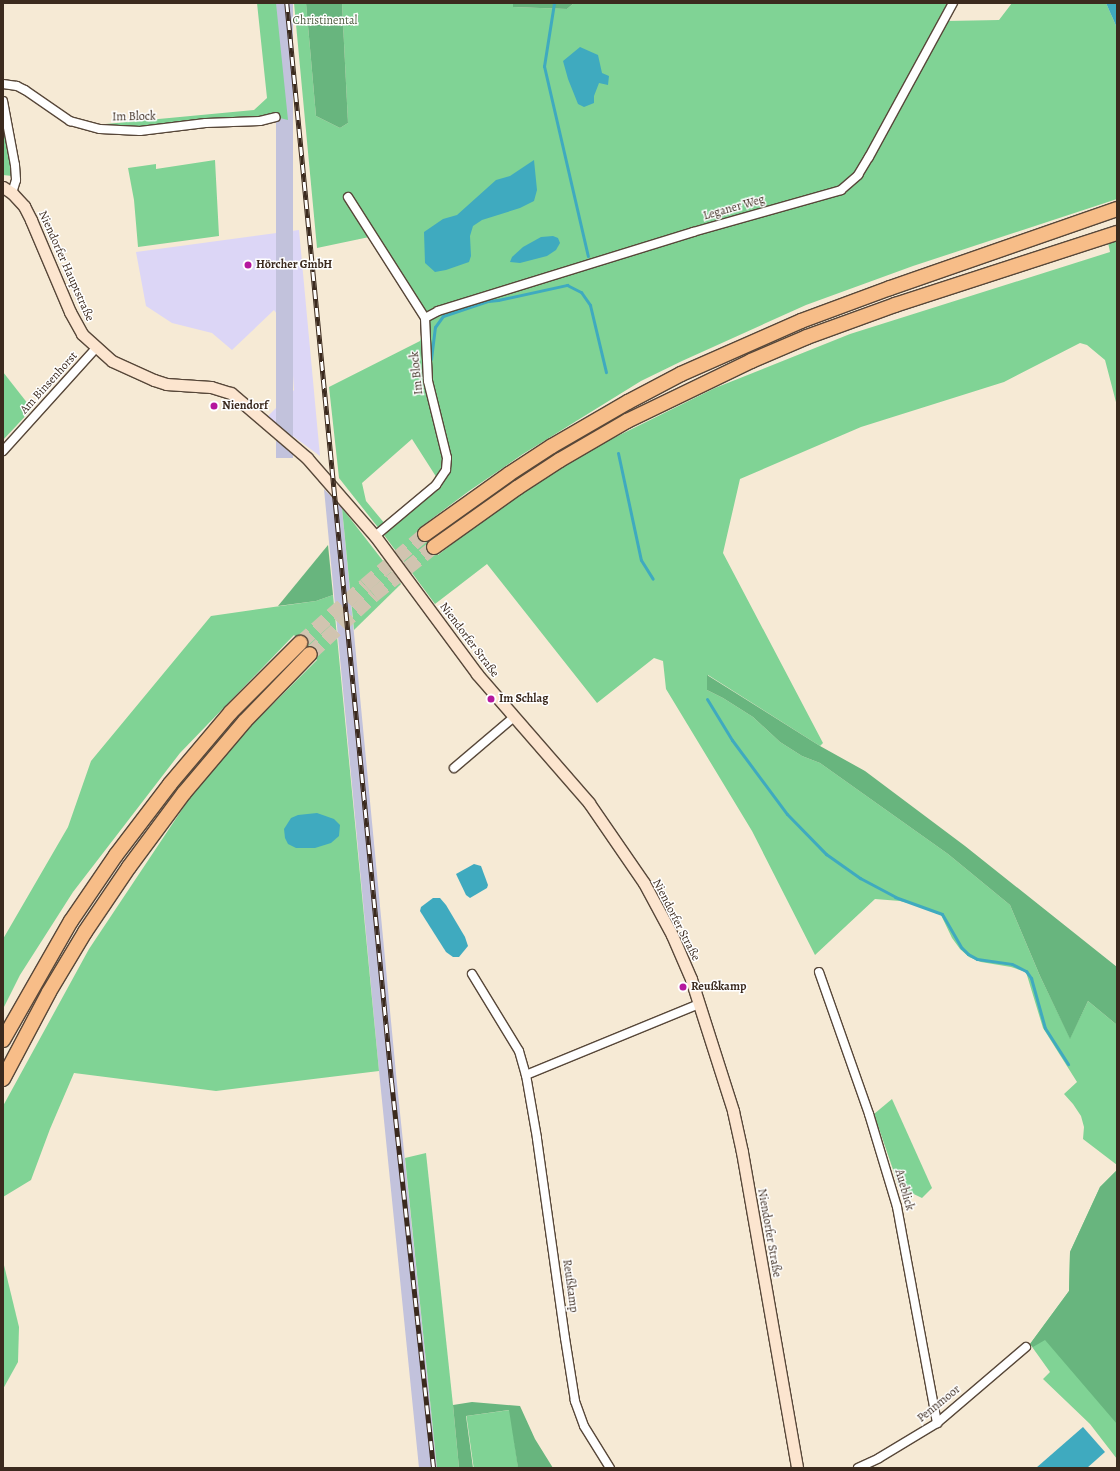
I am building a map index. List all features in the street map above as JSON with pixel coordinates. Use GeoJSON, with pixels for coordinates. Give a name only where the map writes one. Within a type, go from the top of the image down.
{"type":"FeatureCollection","features":[{"type":"Feature","properties":{"kind":"highway"},"geometry":{"type":"LineString","coordinates":[[425,534],[509,474],[552,446],[628,402],[681,374],[801,321],[1117,209]]}},
{"type":"Feature","properties":{"kind":"highway"},"geometry":{"type":"LineString","coordinates":[[434,547],[517,488],[560,460],[627,421],[751,361],[807,337],[895,305],[1117,233]]}},
{"type":"Feature","properties":{"kind":"highway"},"geometry":{"type":"LineString","coordinates":[[3,1040],[71,922],[116,855],[170,784],[231,712],[300,643]]}},
{"type":"Feature","properties":{"kind":"highway"},"geometry":{"type":"LineString","coordinates":[[3,1079],[49,992],[85,932],[129,867],[189,787],[245,721],[310,654]]}},
{"type":"Feature","properties":{"kind":"main road","name":"Niendorfer Hauptstraße"},"geometry":{"type":"LineString","coordinates":[[8,190],[24,206],[32,220],[70,312],[82,334],[96,348],[112,361],[154,380],[166,384],[211,387],[231,393],[307,458],[328,481]]}},
{"type":"Feature","properties":{"kind":"main road","name":"Niendorfer Straße"},"geometry":{"type":"LineString","coordinates":[[328,481],[375,536],[477,674],[589,803],[644,883],[672,935],[699,1004],[733,1111],[742,1152],[797,1468]]}},
{"type":"Feature","properties":{"kind":"street","name":"Leganer Weg"},"geometry":{"type":"LineString","coordinates":[[425,318],[438,311],[678,236],[841,190],[858,174],[869,157],[953,3]]}},
{"type":"Feature","properties":{"kind":"street","name":"Im Block"},"geometry":{"type":"LineString","coordinates":[[3,84],[17,86],[25,90],[70,121],[100,129],[140,130],[206,123],[260,121],[276,117]]}},
{"type":"Feature","properties":{"kind":"street"},"geometry":{"type":"LineString","coordinates":[[3,102],[15,166],[16,180],[8,190]]}},
{"type":"Feature","properties":{"kind":"street","name":"Im Block"},"geometry":{"type":"LineString","coordinates":[[348,198],[425,318],[428,381],[446,448],[447,458],[446,470],[436,486],[375,536]]}},
{"type":"Feature","properties":{"kind":"street","name":"Am Binsenhorst"},"geometry":{"type":"LineString","coordinates":[[3,451],[96,348]]}},
{"type":"Feature","properties":{"kind":"street"},"geometry":{"type":"LineString","coordinates":[[454,768],[514,717]]}},
{"type":"Feature","properties":{"kind":"street","name":"Aueblick"},"geometry":{"type":"LineString","coordinates":[[819,972],[868,1114],[897,1207],[937,1423]]}},
{"type":"Feature","properties":{"kind":"street","name":"Reußkamp"},"geometry":{"type":"LineString","coordinates":[[472,974],[519,1052],[526,1075],[538,1145],[564,1338],[575,1401],[584,1426],[610,1468]]}},
{"type":"Feature","properties":{"kind":"street"},"geometry":{"type":"LineString","coordinates":[[526,1075],[699,1004]]}},
{"type":"Feature","properties":{"kind":"street","name":"Pennmoor"},"geometry":{"type":"LineString","coordinates":[[858,1468],[879,1458],[937,1423],[1026,1347]]}},
{"type":"Feature","properties":{"kind":"shaded area"},"geometry":{"type":"Polygon","coordinates":[[[276,3],[293,3],[293,458],[276,458],[276,3]]]}},
{"type":"Feature","properties":{"kind":"shaded area"},"geometry":{"type":"Polygon","coordinates":[[[299,230],[320,456],[267,417],[294,390],[290,332],[274,310],[232,350],[212,333],[172,323],[146,306],[136,252],[299,230]]]}},
{"type":"Feature","properties":{"kind":"shaded area"},"geometry":{"type":"Polygon","coordinates":[[[324,489],[342,508],[397,1084],[437,1468],[419,1468],[379,1071],[324,489]]]}},
{"type":"Feature","properties":{"kind":"green space"},"geometry":{"type":"Polygon","coordinates":[[[257,3],[276,3],[288,120],[276,117],[140,127],[95,125],[254,110],[267,98],[257,3]]]}},
{"type":"Feature","properties":{"kind":"green space"},"geometry":{"type":"Polygon","coordinates":[[[294,3],[306,3],[316,116],[340,128],[348,123],[342,3],[513,3],[513,7],[567,9],[574,3],[950,3],[947,21],[999,20],[1012,3],[1106,3],[1117,28],[1117,199],[913,266],[806,305],[682,361],[641,381],[523,454],[469,491],[418,529],[438,555],[470,530],[575,457],[715,388],[850,334],[1110,252],[1106,233],[1117,230],[1117,406],[1105,360],[1087,345],[1080,343],[1004,382],[861,427],[740,479],[723,553],[823,743],[820,746],[708,675],[707,690],[753,717],[780,742],[802,756],[820,763],[948,854],[1010,905],[1040,976],[1070,1038],[1088,1001],[1117,1025],[1117,1165],[1083,1139],[1084,1127],[1081,1116],[1064,1094],[1077,1082],[1043,1028],[1026,972],[1011,967],[981,962],[969,957],[960,949],[952,938],[941,915],[921,906],[900,901],[875,899],[815,955],[752,831],[666,689],[663,661],[654,658],[597,703],[487,564],[435,604],[384,535],[339,478],[329,387],[420,341],[423,328],[420,303],[374,236],[317,248],[294,3]],[[412,439],[362,483],[366,501],[390,530],[442,486],[412,439]]]}},
{"type":"Feature","properties":{"kind":"green space","name":"Christinental"},"geometry":{"type":"Polygon","coordinates":[[[306,3],[342,3],[348,123],[340,128],[316,116],[306,3]]]}},
{"type":"Feature","properties":{"kind":"green space"},"geometry":{"type":"Polygon","coordinates":[[[513,3],[574,3],[567,9],[513,7],[513,3]]]}},
{"type":"Feature","properties":{"kind":"green space"},"geometry":{"type":"Polygon","coordinates":[[[3,119],[12,176],[3,175],[3,119]]]}},
{"type":"Feature","properties":{"kind":"green space"},"geometry":{"type":"Polygon","coordinates":[[[215,160],[219,236],[138,247],[134,200],[128,168],[156,164],[156,169],[215,160]]]}},
{"type":"Feature","properties":{"kind":"green space"},"geometry":{"type":"Polygon","coordinates":[[[3,372],[32,409],[3,440],[3,372]]]}},
{"type":"Feature","properties":{"kind":"green space"},"geometry":{"type":"Polygon","coordinates":[[[342,508],[401,584],[354,630],[342,508]]]}},
{"type":"Feature","properties":{"kind":"green space"},"geometry":{"type":"Polygon","coordinates":[[[328,545],[333,595],[316,601],[278,606],[328,545]]]}},
{"type":"Feature","properties":{"kind":"green space"},"geometry":{"type":"Polygon","coordinates":[[[333,595],[379,1071],[216,1091],[74,1073],[50,1129],[31,1180],[3,1197],[3,1106],[89,949],[189,799],[250,727],[317,660],[294,635],[180,753],[73,892],[20,975],[3,1009],[3,939],[68,827],[91,761],[211,616],[316,601],[333,595]]]}},
{"type":"Feature","properties":{"kind":"green space"},"geometry":{"type":"Polygon","coordinates":[[[707,675],[820,746],[865,771],[965,846],[1117,967],[1117,1025],[1088,1001],[1070,1039],[1040,976],[1010,905],[948,854],[820,763],[802,756],[780,742],[753,717],[707,690],[707,675]]]}},
{"type":"Feature","properties":{"kind":"green space"},"geometry":{"type":"Polygon","coordinates":[[[892,1099],[932,1188],[922,1198],[899,1187],[874,1114],[892,1099]]]}},
{"type":"Feature","properties":{"kind":"green space"},"geometry":{"type":"Polygon","coordinates":[[[426,1153],[459,1468],[437,1468],[405,1158],[426,1153]]]}},
{"type":"Feature","properties":{"kind":"green space"},"geometry":{"type":"Polygon","coordinates":[[[1117,1170],[1117,1459],[1090,1424],[1043,1379],[1050,1372],[1030,1344],[1069,1291],[1070,1252],[1100,1187],[1117,1170]]]}},
{"type":"Feature","properties":{"kind":"green space"},"geometry":{"type":"Polygon","coordinates":[[[1117,1170],[1117,1424],[1045,1340],[1033,1347],[1030,1344],[1069,1291],[1070,1252],[1100,1187],[1117,1170]]]}},
{"type":"Feature","properties":{"kind":"green space"},"geometry":{"type":"Polygon","coordinates":[[[3,1261],[19,1327],[18,1362],[3,1389],[3,1261]]]}},
{"type":"Feature","properties":{"kind":"green space"},"geometry":{"type":"Polygon","coordinates":[[[472,1402],[520,1406],[535,1439],[553,1468],[518,1468],[509,1410],[466,1416],[473,1468],[459,1468],[453,1405],[472,1402]]]}},
{"type":"Feature","properties":{"kind":"green space"},"geometry":{"type":"Polygon","coordinates":[[[510,1410],[518,1468],[474,1468],[466,1416],[510,1410]]]}},
{"type":"Feature","properties":{"kind":"water"},"geometry":{"type":"Polygon","coordinates":[[[1106,3],[1117,3],[1117,28],[1106,3]]]}},
{"type":"Feature","properties":{"kind":"water"},"geometry":{"type":"Polygon","coordinates":[[[580,47],[598,55],[602,73],[609,76],[608,85],[599,83],[594,96],[594,103],[584,107],[578,104],[568,79],[563,61],[580,47]]]}},
{"type":"Feature","properties":{"kind":"water"},"geometry":{"type":"Polygon","coordinates":[[[534,160],[537,190],[534,201],[520,208],[482,220],[473,226],[470,236],[471,256],[469,262],[435,272],[425,263],[424,232],[443,219],[457,215],[496,180],[510,176],[534,160]]]}},
{"type":"Feature","properties":{"kind":"water"},"geometry":{"type":"Polygon","coordinates":[[[553,236],[558,238],[560,243],[556,250],[547,256],[520,263],[510,262],[512,257],[523,247],[541,237],[553,236]]]}},
{"type":"Feature","properties":{"kind":"water"},"geometry":{"type":"Polygon","coordinates":[[[317,813],[334,819],[340,825],[339,836],[331,843],[315,848],[296,848],[288,844],[285,838],[284,829],[291,818],[298,815],[317,813]]]}},
{"type":"Feature","properties":{"kind":"water"},"geometry":{"type":"Polygon","coordinates":[[[474,864],[481,866],[488,885],[487,888],[470,898],[466,895],[456,874],[474,864]]]}},
{"type":"Feature","properties":{"kind":"water"},"geometry":{"type":"Polygon","coordinates":[[[433,898],[440,898],[446,905],[465,937],[468,946],[459,957],[453,957],[446,952],[420,911],[421,907],[433,898]]]}},
{"type":"Feature","properties":{"kind":"water"},"geometry":{"type":"Polygon","coordinates":[[[1083,1427],[1105,1452],[1087,1468],[1036,1468],[1083,1427]]]}},
{"type":"Feature","properties":{"kind":"waterway"},"geometry":{"type":"LineString","coordinates":[[554,3],[544,66],[588,256]]}},
{"type":"Feature","properties":{"kind":"waterway"},"geometry":{"type":"LineString","coordinates":[[431,359],[435,327],[443,316],[488,301],[567,285],[581,292],[590,305],[606,372]]}},
{"type":"Feature","properties":{"kind":"waterway"},"geometry":{"type":"LineString","coordinates":[[618,453],[641,560],[653,579]]}},
{"type":"Feature","properties":{"kind":"waterway"},"geometry":{"type":"LineString","coordinates":[[707,699],[732,740],[787,814],[826,854],[860,878],[895,897],[942,914],[962,948],[968,954],[977,959],[1012,964],[1026,971],[1031,978],[1045,1028],[1068,1064]]}},
{"type":"Feature","properties":{"kind":"tunnel"},"geometry":{"type":"LineString","coordinates":[[300,643],[425,534]]}},
{"type":"Feature","properties":{"kind":"tunnel"},"geometry":{"type":"LineString","coordinates":[[310,654],[374,595],[434,547]]}},
{"type":"Feature","properties":{"kind":"railway"},"geometry":{"type":"LineString","coordinates":[[287,3],[392,1083],[434,1468]]}},
{"type":"Feature","properties":{"kind":"place","name":"Hörcher GmbH"},"geometry":{"type":"Point","coordinates":[248,265]}},
{"type":"Feature","properties":{"kind":"place","name":"Niendorf"},"geometry":{"type":"Point","coordinates":[214,406]}},
{"type":"Feature","properties":{"kind":"place","name":"Im Schlag"},"geometry":{"type":"Point","coordinates":[491,699]}},
{"type":"Feature","properties":{"kind":"place","name":"Reußkamp"},"geometry":{"type":"Point","coordinates":[683,987]}}]}
